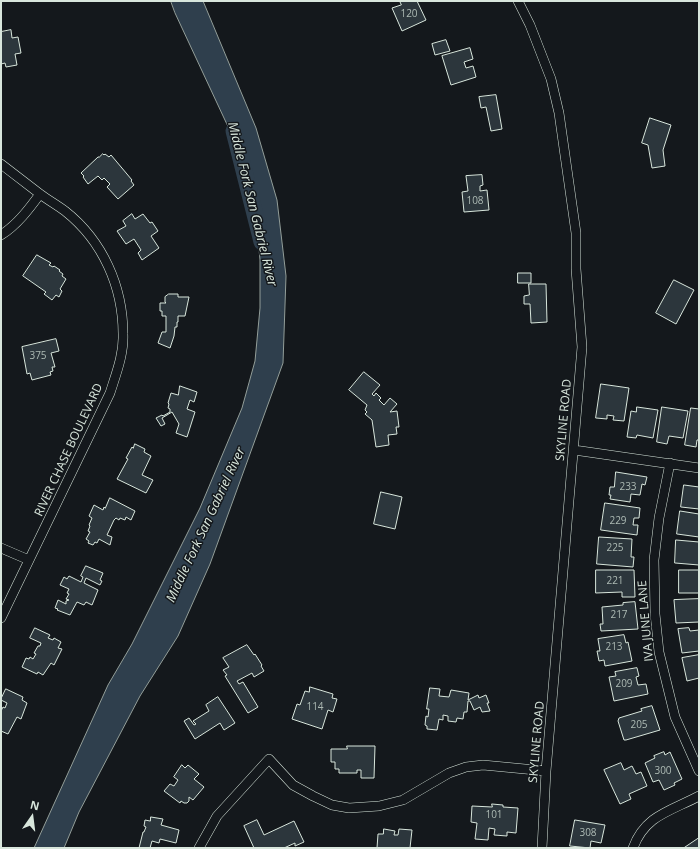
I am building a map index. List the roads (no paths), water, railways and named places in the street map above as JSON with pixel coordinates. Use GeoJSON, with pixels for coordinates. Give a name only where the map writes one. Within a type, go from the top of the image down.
{"type":"FeatureCollection","features":[{"type":"Feature","properties":{"kind":"street","name":"SKYLINE ROAD"},"geometry":{"type":"LineString","coordinates":[[518,1],[530,25],[551,79],[562,131],[576,233],[576,269],[582,347],[546,771],[542,848]]}},
{"type":"Feature","properties":{"kind":"street","name":"RIVER CHASE BOULEVARD"},"geometry":{"type":"LineString","coordinates":[[1,164],[40,194],[66,211],[86,231],[101,250],[112,272],[121,304],[124,335],[120,362],[110,393],[1,618]]}},
{"type":"Feature","properties":{"kind":"street"},"geometry":{"type":"LineString","coordinates":[[1,235],[10,230],[40,194]]}},
{"type":"Feature","properties":{"kind":"street"},"geometry":{"type":"LineString","coordinates":[[574,450],[699,468]]}},
{"type":"Feature","properties":{"kind":"street","name":"IVA JUNE LANE"},"geometry":{"type":"LineString","coordinates":[[670,463],[659,518],[654,560],[659,652],[675,717],[699,771]]}},
{"type":"Feature","properties":{"kind":"street"},"geometry":{"type":"LineString","coordinates":[[1,548],[29,560]]}},
{"type":"Feature","properties":{"kind":"street"},"geometry":{"type":"LineString","coordinates":[[199,848],[217,816],[269,759],[293,785],[332,805],[349,808],[379,806],[403,800],[449,773],[466,767],[483,765],[546,771]]}},
{"type":"Feature","properties":{"kind":"street"},"geometry":{"type":"LineString","coordinates":[[633,848],[637,837],[654,818],[699,796]]}},
{"type":"Feature","properties":{"kind":"water"},"geometry":{"type":"Polygon","coordinates":[[[171,1],[203,1],[256,128],[277,200],[286,276],[283,363],[210,564],[178,636],[140,696],[79,812],[64,848],[34,848],[108,685],[132,644],[200,508],[242,408],[255,361],[260,308],[260,260],[254,196],[238,148],[175,13],[171,1]]]}},
{"type":"Feature","properties":{"kind":"waterway","name":"Middle Fork San Gabriel River"},"geometry":{"type":"LineString","coordinates":[[234,131],[262,242]]}}]}
